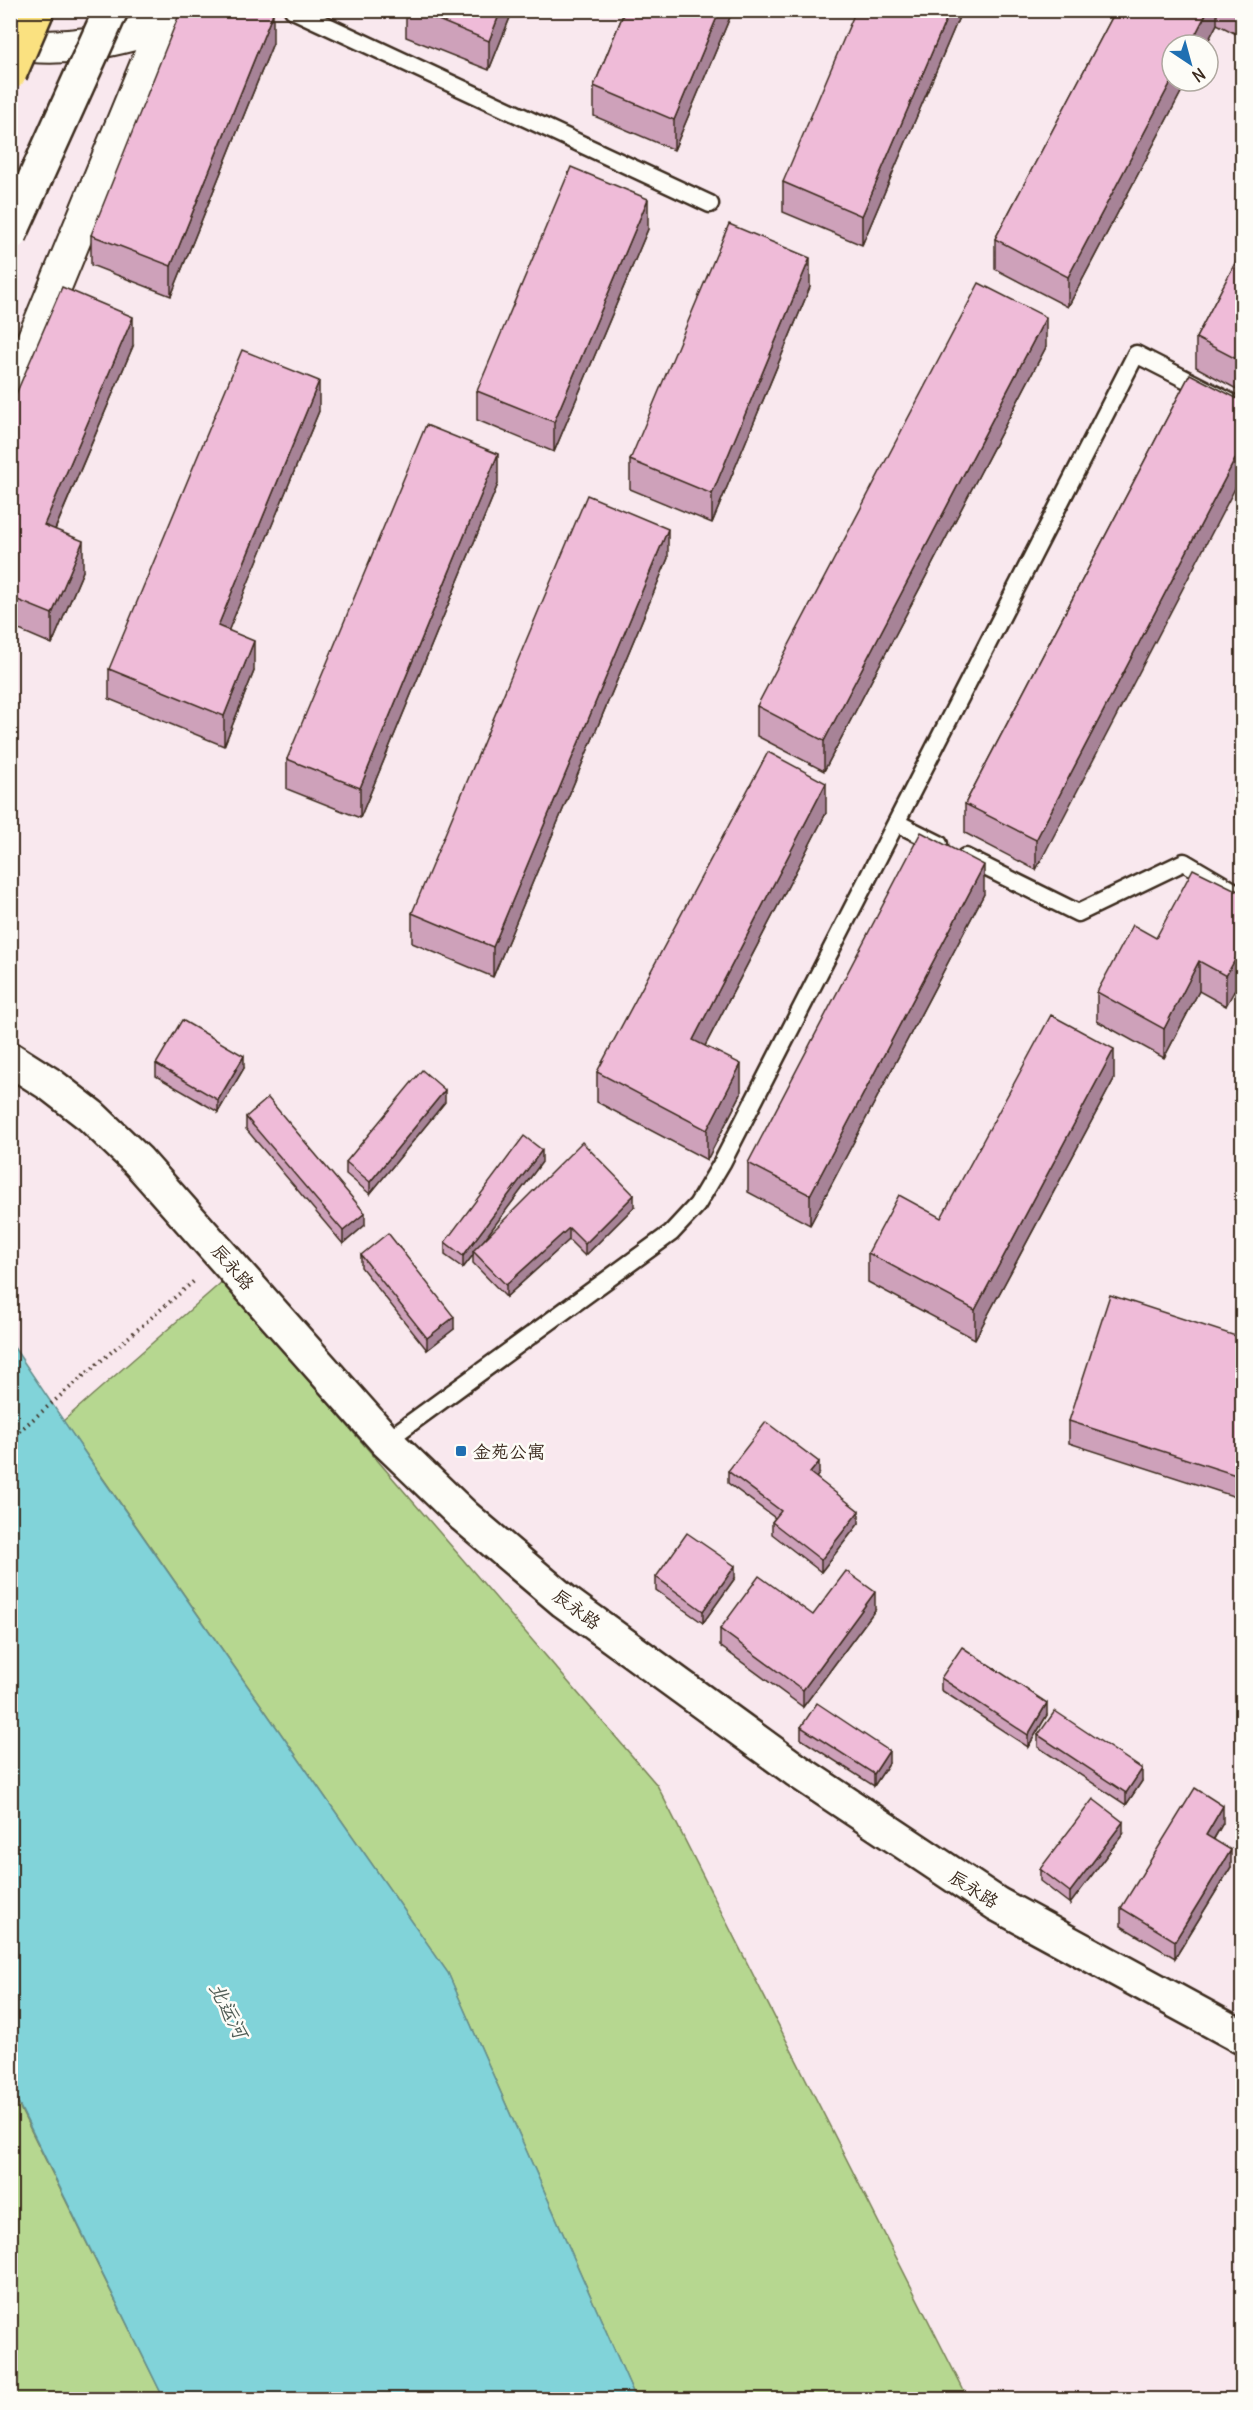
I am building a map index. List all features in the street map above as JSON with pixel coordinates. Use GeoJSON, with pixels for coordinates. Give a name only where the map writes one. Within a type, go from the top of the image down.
{"type":"FeatureCollection","features":[{"type":"Feature","properties":{"kind":"highway"},"geometry":{"type":"LineString","coordinates":[[10,73],[37,10]]}},
{"type":"Feature","properties":{"kind":"main road"},"geometry":{"type":"LineString","coordinates":[[10,234],[111,10]]}},
{"type":"Feature","properties":{"kind":"main road","name":"辰永路"},"geometry":{"type":"LineString","coordinates":[[10,1046],[35,1059],[78,1090],[152,1160],[391,1437],[573,1593],[862,1798],[1010,1894],[1242,2021]]}},
{"type":"Feature","properties":{"kind":"main road","name":"辰永路"},"geometry":{"type":"LineString","coordinates":[[10,1059],[51,1085],[91,1116],[138,1161],[464,1516],[564,1601],[796,1770],[997,1904],[1242,2037]]}},
{"type":"Feature","properties":{"kind":"street"},"geometry":{"type":"LineString","coordinates":[[10,43],[31,47],[65,48],[118,39],[166,18]]}},
{"type":"Feature","properties":{"kind":"street"},"geometry":{"type":"LineString","coordinates":[[10,396],[166,18]]}},
{"type":"Feature","properties":{"kind":"lane"},"geometry":{"type":"LineString","coordinates":[[292,10],[710,204]]}},
{"type":"Feature","properties":{"kind":"lane"},"geometry":{"type":"LineString","coordinates":[[391,1437],[671,1233],[697,1205],[722,1163],[1136,354],[1242,408]]}},
{"type":"Feature","properties":{"kind":"lane"},"geometry":{"type":"LineString","coordinates":[[897,823],[1078,913],[1184,862],[1242,896]]}},
{"type":"Feature","properties":{"kind":"path"},"geometry":{"type":"LineString","coordinates":[[10,1439],[223,1256]]}},
{"type":"Feature","properties":{"kind":"green space"},"geometry":{"type":"Polygon","coordinates":[[[223,1281],[657,1785],[968,2399],[636,2399],[448,1973],[63,1421],[223,1281]]]}},
{"type":"Feature","properties":{"kind":"green space"},"geometry":{"type":"Polygon","coordinates":[[[10,2088],[164,2399],[11,2399],[10,2088]]]}},
{"type":"Feature","properties":{"kind":"water","name":"北运河"},"geometry":{"type":"Polygon","coordinates":[[[11,1343],[98,1472],[448,1973],[636,2399],[164,2399],[11,2088],[11,1343]]]}},
{"type":"Feature","properties":{"kind":"building"},"geometry":{"type":"Polygon","coordinates":[[[181,10],[266,10],[273,13],[171,266],[91,235],[181,10]]]}},
{"type":"Feature","properties":{"kind":"building"},"geometry":{"type":"Polygon","coordinates":[[[414,10],[501,10],[489,41],[414,10]]]}},
{"type":"Feature","properties":{"kind":"building"},"geometry":{"type":"Polygon","coordinates":[[[625,10],[720,10],[674,120],[594,86],[625,10]]]}},
{"type":"Feature","properties":{"kind":"building"},"geometry":{"type":"Polygon","coordinates":[[[856,10],[950,10],[862,216],[783,182],[856,10]]]}},
{"type":"Feature","properties":{"kind":"building"},"geometry":{"type":"Polygon","coordinates":[[[1116,10],[1208,10],[1196,33],[1160,33],[1160,93],[1165,93],[1068,277],[995,239],[1116,10]]]}},
{"type":"Feature","properties":{"kind":"building"},"geometry":{"type":"Polygon","coordinates":[[[571,167],[648,199],[554,422],[477,391],[571,167]]]}},
{"type":"Feature","properties":{"kind":"building"},"geometry":{"type":"Polygon","coordinates":[[[729,224],[810,258],[712,494],[630,460],[729,224]]]}},
{"type":"Feature","properties":{"kind":"building"},"geometry":{"type":"Polygon","coordinates":[[[1242,250],[1242,362],[1196,338],[1242,250]]]}},
{"type":"Feature","properties":{"kind":"building"},"geometry":{"type":"Polygon","coordinates":[[[979,283],[1046,317],[824,741],[757,706],[979,283]]]}},
{"type":"Feature","properties":{"kind":"building"},"geometry":{"type":"Polygon","coordinates":[[[62,287],[133,317],[44,525],[83,541],[52,614],[10,597],[10,408],[62,287]]]}},
{"type":"Feature","properties":{"kind":"building"},"geometry":{"type":"Polygon","coordinates":[[[242,350],[319,381],[218,626],[254,641],[224,716],[109,669],[242,350]]]}},
{"type":"Feature","properties":{"kind":"building"},"geometry":{"type":"Polygon","coordinates":[[[1190,374],[1242,401],[1242,446],[1036,840],[965,804],[1190,374]]]}},
{"type":"Feature","properties":{"kind":"building"},"geometry":{"type":"Polygon","coordinates":[[[426,425],[498,454],[360,788],[287,759],[426,425]]]}},
{"type":"Feature","properties":{"kind":"building"},"geometry":{"type":"Polygon","coordinates":[[[587,495],[668,529],[493,947],[412,913],[587,495]]]}},
{"type":"Feature","properties":{"kind":"building"},"geometry":{"type":"Polygon","coordinates":[[[768,752],[826,783],[693,1040],[741,1064],[707,1130],[597,1072],[768,752]]]}},
{"type":"Feature","properties":{"kind":"building"},"geometry":{"type":"Polygon","coordinates":[[[1242,774],[1242,791],[1236,788],[1242,774]]]}},
{"type":"Feature","properties":{"kind":"building"},"geometry":{"type":"Polygon","coordinates":[[[921,832],[984,865],[810,1195],[748,1163],[921,832]]]}},
{"type":"Feature","properties":{"kind":"building"},"geometry":{"type":"Polygon","coordinates":[[[1193,869],[1242,893],[1242,947],[1226,976],[1199,961],[1164,1029],[1097,992],[1133,925],[1156,938],[1193,869]]]}},
{"type":"Feature","properties":{"kind":"building"},"geometry":{"type":"Polygon","coordinates":[[[1051,1015],[1114,1049],[975,1310],[868,1253],[899,1195],[941,1218],[1051,1015]]]}},
{"type":"Feature","properties":{"kind":"building"},"geometry":{"type":"Polygon","coordinates":[[[182,1020],[244,1056],[218,1100],[156,1064],[182,1020]]]}},
{"type":"Feature","properties":{"kind":"building"},"geometry":{"type":"Polygon","coordinates":[[[422,1070],[445,1090],[370,1182],[346,1162],[422,1070]]]}},
{"type":"Feature","properties":{"kind":"building"},"geometry":{"type":"Polygon","coordinates":[[[268,1098],[365,1213],[343,1231],[246,1117],[268,1098]]]}},
{"type":"Feature","properties":{"kind":"building"},"geometry":{"type":"Polygon","coordinates":[[[524,1136],[542,1150],[463,1256],[445,1242],[524,1136]]]}},
{"type":"Feature","properties":{"kind":"building"},"geometry":{"type":"Polygon","coordinates":[[[582,1142],[634,1195],[585,1244],[569,1228],[506,1285],[473,1251],[582,1142]]]}},
{"type":"Feature","properties":{"kind":"building"},"geometry":{"type":"Polygon","coordinates":[[[388,1233],[454,1317],[427,1338],[361,1255],[388,1233]]]}},
{"type":"Feature","properties":{"kind":"building"},"geometry":{"type":"Polygon","coordinates":[[[1110,1295],[1242,1338],[1242,1477],[1069,1421],[1110,1295]]]}},
{"type":"Feature","properties":{"kind":"building"},"geometry":{"type":"Polygon","coordinates":[[[766,1422],[819,1462],[810,1473],[859,1511],[821,1560],[772,1522],[781,1511],[728,1471],[766,1422]]]}},
{"type":"Feature","properties":{"kind":"building"},"geometry":{"type":"Polygon","coordinates":[[[687,1533],[735,1566],[703,1611],[656,1577],[687,1533]]]}},
{"type":"Feature","properties":{"kind":"building"},"geometry":{"type":"Polygon","coordinates":[[[846,1571],[875,1592],[803,1690],[720,1629],[759,1576],[813,1615],[846,1571]]]}},
{"type":"Feature","properties":{"kind":"building"},"geometry":{"type":"Polygon","coordinates":[[[962,1647],[1047,1703],[1028,1735],[941,1678],[962,1647]]]}},
{"type":"Feature","properties":{"kind":"building"},"geometry":{"type":"Polygon","coordinates":[[[817,1703],[889,1751],[874,1774],[801,1727],[817,1703]]]}},
{"type":"Feature","properties":{"kind":"building"},"geometry":{"type":"Polygon","coordinates":[[[1055,1711],[1142,1769],[1126,1793],[1038,1735],[1055,1711]]]}},
{"type":"Feature","properties":{"kind":"building"},"geometry":{"type":"Polygon","coordinates":[[[1195,1788],[1223,1806],[1206,1835],[1231,1850],[1175,1941],[1121,1908],[1195,1788]]]}},
{"type":"Feature","properties":{"kind":"building"},"geometry":{"type":"Polygon","coordinates":[[[1093,1799],[1123,1822],[1070,1892],[1040,1869],[1093,1799]]]}},
{"type":"Feature","properties":{"kind":"place","name":"金苑公寓"},"geometry":{"type":"Point","coordinates":[461,1451]}}]}
